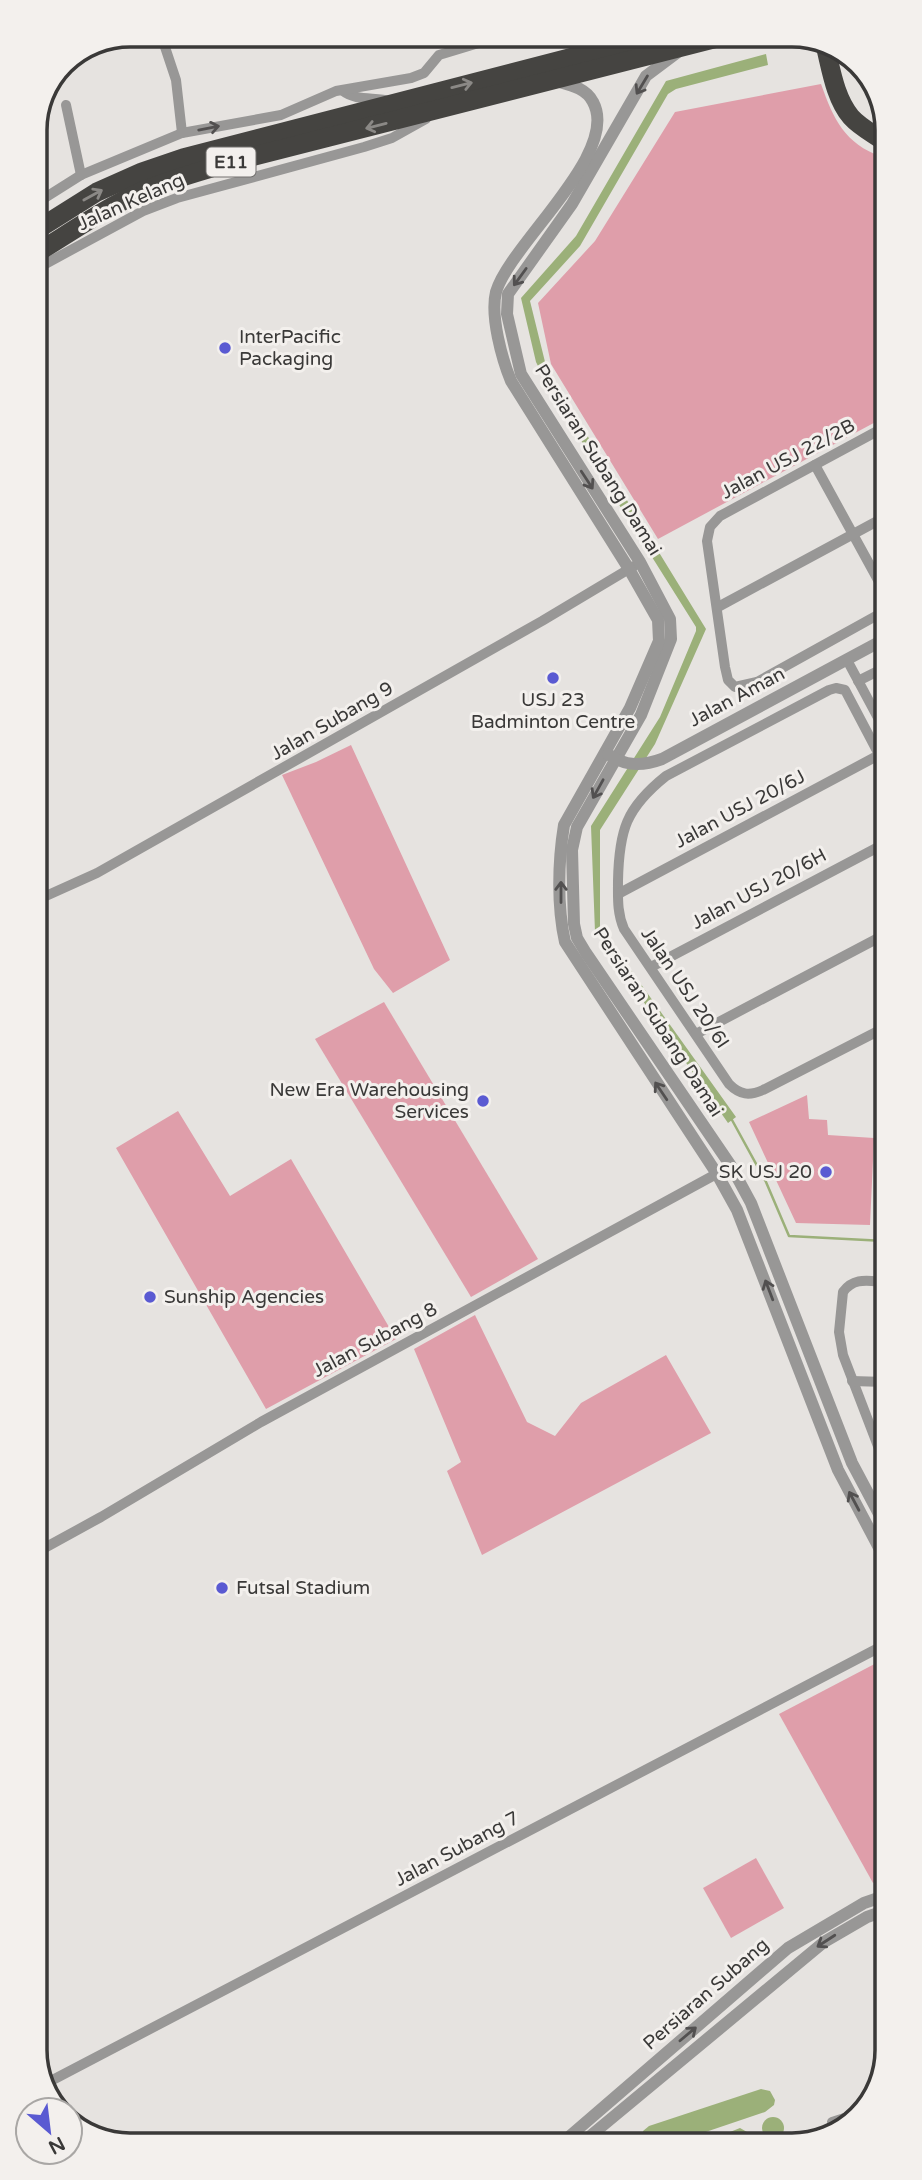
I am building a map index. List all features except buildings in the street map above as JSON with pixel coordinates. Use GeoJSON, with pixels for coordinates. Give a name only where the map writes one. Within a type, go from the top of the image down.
{"type":"FeatureCollection","features":[{"type":"Feature","properties":{"kind":"highway","name":"E11"},"geometry":{"type":"LineString","coordinates":[[47,224],[97,192],[156,167],[611,47]]}},
{"type":"Feature","properties":{"kind":"highway","name":"E11"},"geometry":{"type":"LineString","coordinates":[[47,247],[111,207],[164,183],[231,162],[684,47]]}},
{"type":"Feature","properties":{"kind":"highway"},"geometry":{"type":"LineString","coordinates":[[828,56],[844,106],[872,123]]}},
{"type":"Feature","properties":{"kind":"highway"},"geometry":{"type":"LineString","coordinates":[[842,64],[852,96],[872,123]]}},
{"type":"Feature","properties":{"kind":"street"},"geometry":{"type":"LineString","coordinates":[[165,47],[176,80],[182,133]]}},
{"type":"Feature","properties":{"kind":"street"},"geometry":{"type":"LineString","coordinates":[[47,196],[81,175],[182,133],[281,114],[314,99],[375,83],[411,78],[424,73],[439,55],[465,47]]}},
{"type":"Feature","properties":{"kind":"street","name":"Persiaran Subang Damai"},"geometry":{"type":"LineString","coordinates":[[689,47],[676,53],[646,76],[572,204],[508,294],[507,314],[521,374],[634,566],[658,620],[659,641],[630,708],[613,758],[577,827],[572,850],[577,938],[731,1166],[751,1203],[852,1463],[875,1505]]}},
{"type":"Feature","properties":{"kind":"street","name":"Persiaran Subang Damai"},"geometry":{"type":"LineString","coordinates":[[555,81],[579,88],[593,102],[597,118],[596,137],[559,200],[503,275],[495,295],[495,317],[505,367],[515,390],[634,566]]}},
{"type":"Feature","properties":{"kind":"street"},"geometry":{"type":"LineString","coordinates":[[343,91],[356,98],[375,97],[396,102]]}},
{"type":"Feature","properties":{"kind":"street"},"geometry":{"type":"LineString","coordinates":[[66,105],[81,175]]}},
{"type":"Feature","properties":{"kind":"street","name":"Jalan Kelang"},"geometry":{"type":"LineString","coordinates":[[47,263],[143,211],[177,198],[392,138],[442,109]]}},
{"type":"Feature","properties":{"kind":"street","name":"Jalan USJ 22/2B"},"geometry":{"type":"LineString","coordinates":[[875,432],[714,520],[707,541],[727,675],[730,684],[735,687],[757,682],[875,616]]}},
{"type":"Feature","properties":{"kind":"street"},"geometry":{"type":"LineString","coordinates":[[815,465],[875,574]]}},
{"type":"Feature","properties":{"kind":"street"},"geometry":{"type":"LineString","coordinates":[[718,607],[875,523]]}},
{"type":"Feature","properties":{"kind":"street","name":"Jalan Subang 9"},"geometry":{"type":"LineString","coordinates":[[47,896],[97,873],[634,566]]}},
{"type":"Feature","properties":{"kind":"street","name":"Jalan Aman"},"geometry":{"type":"LineString","coordinates":[[613,758],[635,764],[654,762],[875,644]]}},
{"type":"Feature","properties":{"kind":"street"},"geometry":{"type":"LineString","coordinates":[[847,660],[875,712]]}},
{"type":"Feature","properties":{"kind":"street"},"geometry":{"type":"LineString","coordinates":[[858,681],[875,672]]}},
{"type":"Feature","properties":{"kind":"street","name":"Jalan USJ 20/6I"},"geometry":{"type":"LineString","coordinates":[[875,746],[845,691],[836,688],[666,776],[633,810],[621,837],[618,894],[618,912],[624,929],[735,1090],[748,1095],[756,1093],[875,1033]]}},
{"type":"Feature","properties":{"kind":"street","name":"Persiaran Subang Damai"},"geometry":{"type":"LineString","coordinates":[[613,758],[564,825],[561,925],[565,942],[717,1174],[737,1210],[838,1470],[875,1540]]}},
{"type":"Feature","properties":{"kind":"street","name":"Jalan USJ 20/6J"},"geometry":{"type":"LineString","coordinates":[[618,894],[875,763]]}},
{"type":"Feature","properties":{"kind":"street","name":"Jalan USJ 20/6H"},"geometry":{"type":"LineString","coordinates":[[651,967],[875,849]]}},
{"type":"Feature","properties":{"kind":"street"},"geometry":{"type":"LineString","coordinates":[[696,1034],[875,940]]}},
{"type":"Feature","properties":{"kind":"street","name":"Jalan Subang 8"},"geometry":{"type":"LineString","coordinates":[[47,1546],[101,1517],[261,1422],[731,1166]]}},
{"type":"Feature","properties":{"kind":"street"},"geometry":{"type":"LineString","coordinates":[[875,1281],[857,1280],[843,1292],[839,1332],[843,1355],[875,1439]]}},
{"type":"Feature","properties":{"kind":"street"},"geometry":{"type":"LineString","coordinates":[[852,1381],[875,1382]]}},
{"type":"Feature","properties":{"kind":"street","name":"Jalan Subang 7"},"geometry":{"type":"LineString","coordinates":[[53,2080],[875,1650]]}},
{"type":"Feature","properties":{"kind":"street","name":"Persiaran Subang"},"geometry":{"type":"LineString","coordinates":[[573,2133],[772,1962],[813,1933],[875,1899]]}},
{"type":"Feature","properties":{"kind":"street","name":"Persiaran Subang"},"geometry":{"type":"LineString","coordinates":[[594,2133],[824,1942],[875,1914]]}},
{"type":"Feature","properties":{"kind":"street"},"geometry":{"type":"LineString","coordinates":[[772,1962],[783,1974]]}},
{"type":"Feature","properties":{"kind":"shaded area"},"geometry":{"type":"Polygon","coordinates":[[[766,54],[768,65],[676,89],[668,94],[580,246],[530,301],[547,370],[706,629],[655,744],[600,830],[600,927],[736,1117],[728,1123],[595,932],[591,826],[660,717],[696,627],[613,495],[541,372],[536,362],[521,298],[576,236],[666,81],[766,54]]]}},
{"type":"Feature","properties":{"kind":"shaded area"},"geometry":{"type":"Polygon","coordinates":[[[821,84],[842,129],[858,145],[875,154],[875,422],[658,539],[551,364],[538,303],[595,241],[675,112],[821,84]]]}},
{"type":"Feature","properties":{"kind":"shaded area"},"geometry":{"type":"Polygon","coordinates":[[[351,745],[450,960],[393,993],[374,969],[282,775],[351,745]]]}},
{"type":"Feature","properties":{"kind":"shaded area"},"geometry":{"type":"Polygon","coordinates":[[[384,1002],[538,1259],[471,1297],[315,1039],[384,1002]]]}},
{"type":"Feature","properties":{"kind":"shaded area"},"geometry":{"type":"Polygon","coordinates":[[[807,1095],[809,1119],[827,1120],[828,1135],[874,1138],[870,1225],[796,1223],[749,1122],[807,1095]]]}},
{"type":"Feature","properties":{"kind":"shaded area"},"geometry":{"type":"Polygon","coordinates":[[[178,1111],[230,1196],[291,1159],[396,1339],[266,1409],[116,1148],[178,1111]]]}},
{"type":"Feature","properties":{"kind":"shaded area"},"geometry":{"type":"Polygon","coordinates":[[[475,1315],[527,1422],[555,1436],[581,1403],[666,1355],[711,1433],[482,1555],[447,1471],[461,1462],[414,1349],[475,1315]]]}},
{"type":"Feature","properties":{"kind":"shaded area"},"geometry":{"type":"Polygon","coordinates":[[[875,1664],[875,1882],[873,1883],[779,1714],[875,1664]]]}},
{"type":"Feature","properties":{"kind":"shaded area"},"geometry":{"type":"Polygon","coordinates":[[[756,1858],[784,1908],[731,1938],[703,1888],[756,1858]]]}},
{"type":"Feature","properties":{"kind":"shaded area"},"geometry":{"type":"Polygon","coordinates":[[[761,2089],[770,2091],[775,2100],[774,2105],[765,2112],[703,2133],[643,2133],[649,2126],[761,2089]]]}},
{"type":"Feature","properties":{"kind":"shaded area"},"geometry":{"type":"Polygon","coordinates":[[[769,2117],[777,2117],[784,2124],[783,2133],[762,2132],[762,2124],[769,2117]]]}},
{"type":"Feature","properties":{"kind":"shaded area"},"geometry":{"type":"Polygon","coordinates":[[[740,2128],[747,2133],[730,2133],[740,2128]]]}},
{"type":"Feature","properties":{"kind":"waterway"},"geometry":{"type":"LineString","coordinates":[[732,1120],[766,1182],[789,1236],[875,1240]]}},
{"type":"Feature","properties":{"kind":"place","name":"InterPacific Packaging"},"geometry":{"type":"Point","coordinates":[225,348]}},
{"type":"Feature","properties":{"kind":"place","name":"USJ 23 Badminton Centre"},"geometry":{"type":"Point","coordinates":[553,678]}},
{"type":"Feature","properties":{"kind":"place","name":"New Era Warehousing Services"},"geometry":{"type":"Point","coordinates":[483,1101]}},
{"type":"Feature","properties":{"kind":"place","name":"SK USJ 20"},"geometry":{"type":"Point","coordinates":[826,1172]}},
{"type":"Feature","properties":{"kind":"place","name":"Sunship Agencies"},"geometry":{"type":"Point","coordinates":[150,1297]}},
{"type":"Feature","properties":{"kind":"place","name":"Futsal Stadium"},"geometry":{"type":"Point","coordinates":[222,1588]}}]}
